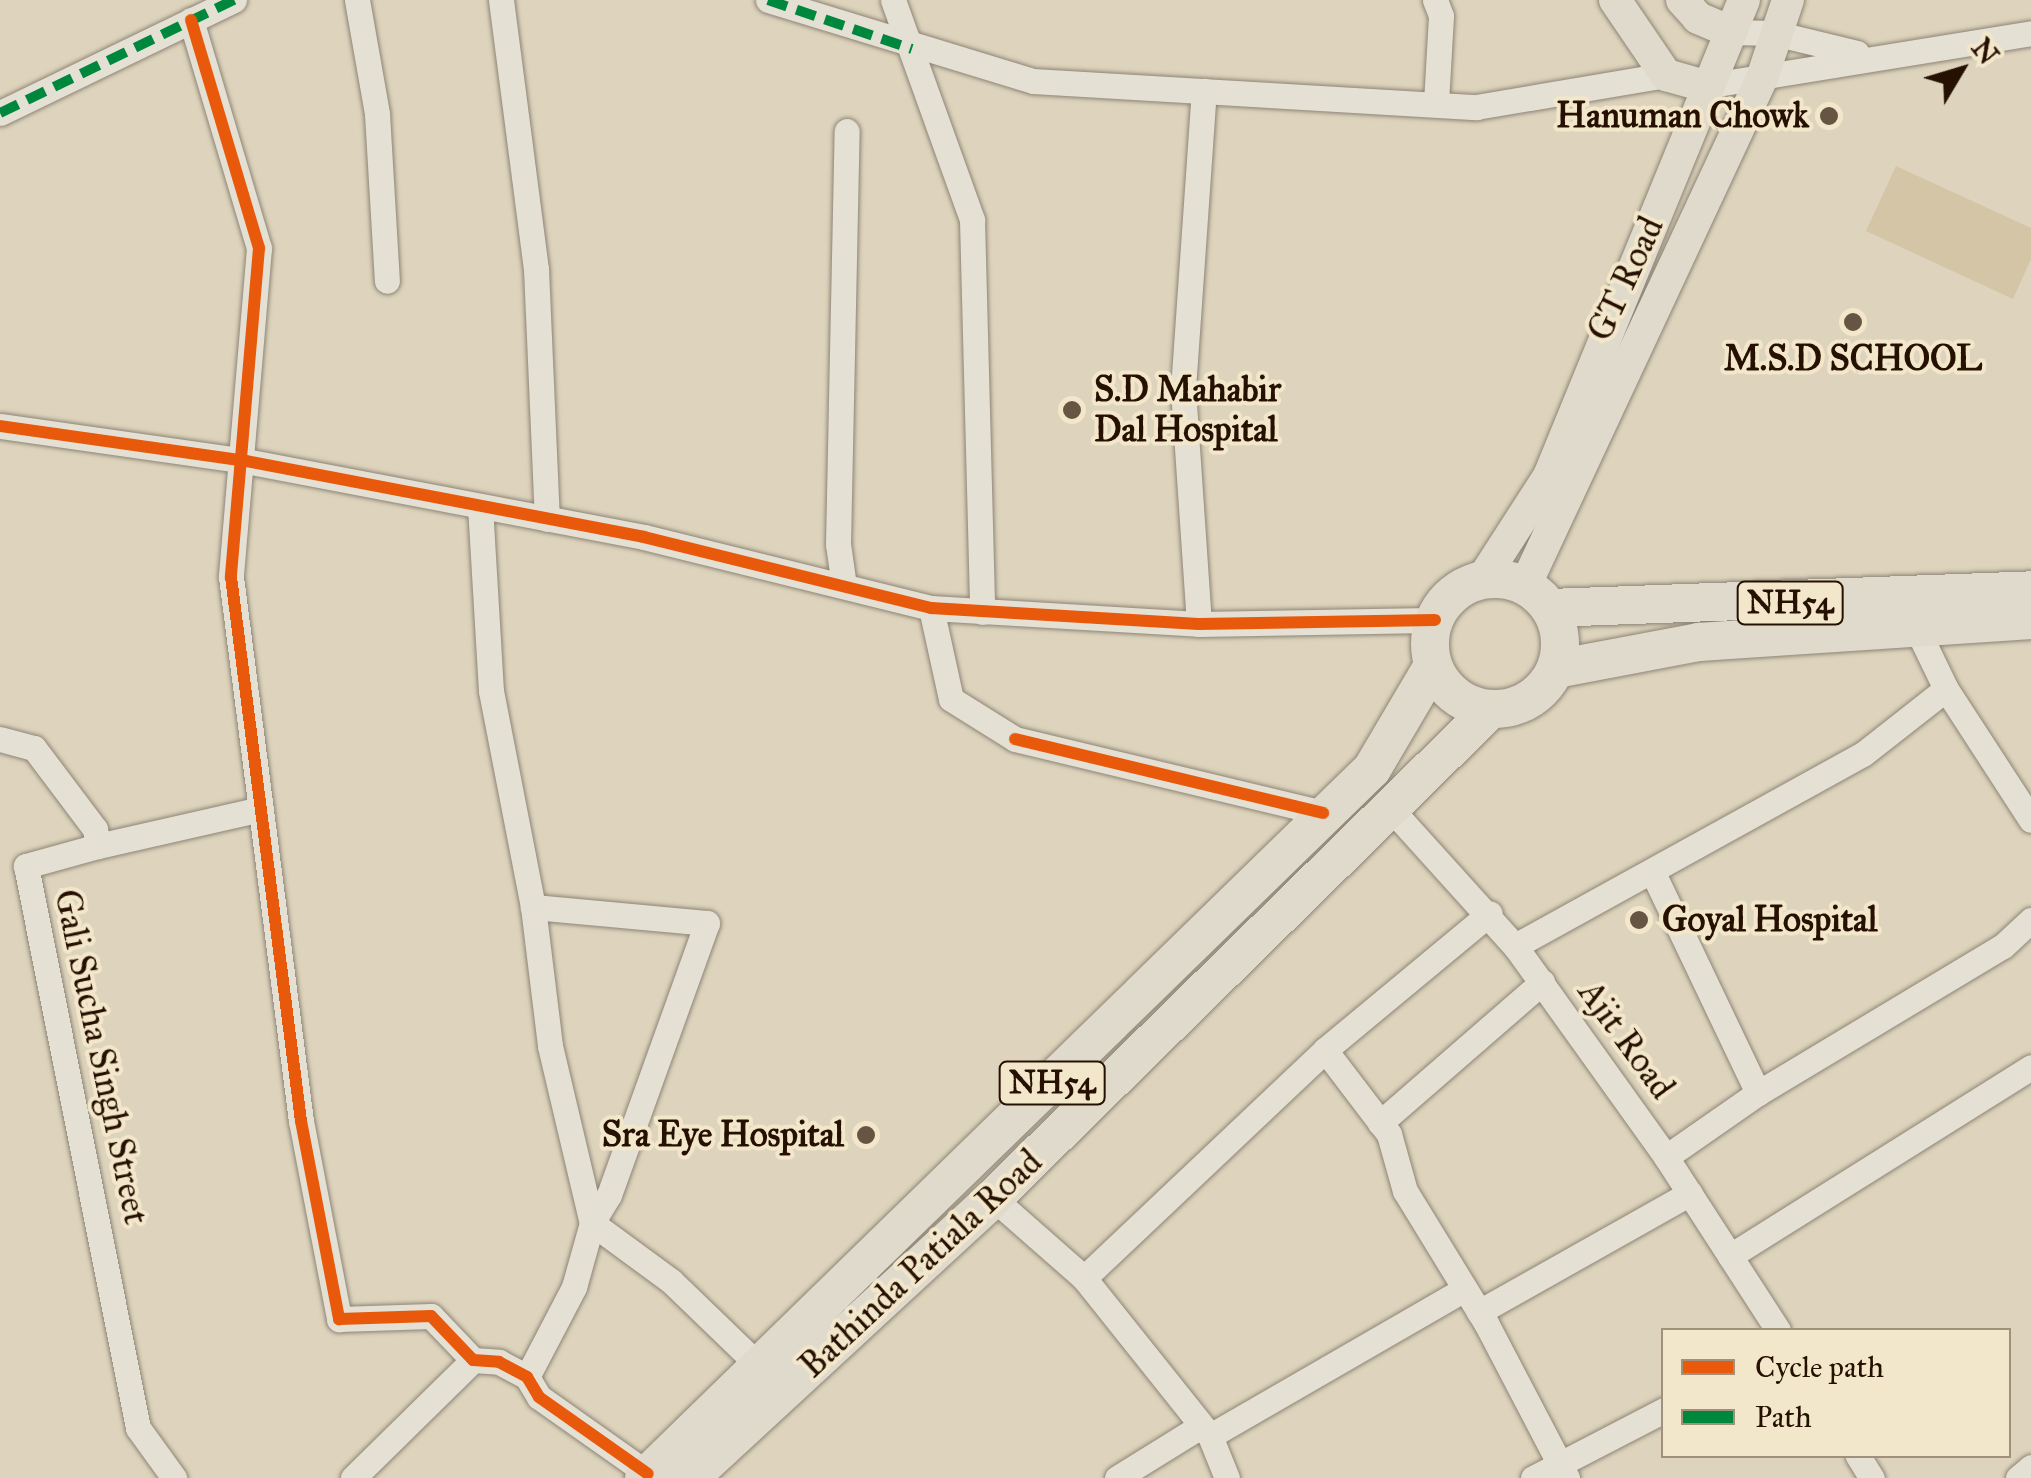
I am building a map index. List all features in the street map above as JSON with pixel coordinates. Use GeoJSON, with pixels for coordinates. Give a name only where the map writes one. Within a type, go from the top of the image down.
{"type":"FeatureCollection","features":[{"type":"Feature","properties":{"kind":"highway","name":"NH54"},"geometry":{"type":"LineString","coordinates":[[1482,580],[1538,597],[2031,590]]}},
{"type":"Feature","properties":{"kind":"highway"},"geometry":{"type":"LineString","coordinates":[[1435,620],[1454,594],[1482,580]]}},
{"type":"Feature","properties":{"kind":"highway"},"geometry":{"type":"LineString","coordinates":[[1538,597],[1561,648],[1556,669]]}},
{"type":"Feature","properties":{"kind":"highway","name":"NH54"},"geometry":{"type":"LineString","coordinates":[[646,1476],[761,1368],[1323,813],[1372,770],[1432,667],[1435,620]]}},
{"type":"Feature","properties":{"kind":"highway","name":"NH54"},"geometry":{"type":"LineString","coordinates":[[1490,710],[1530,700],[1556,669],[1699,642],[2031,620]]}},
{"type":"Feature","properties":{"kind":"highway"},"geometry":{"type":"LineString","coordinates":[[1432,667],[1454,695],[1490,710]]}},
{"type":"Feature","properties":{"kind":"highway","name":"Bathinda Patiala Road"},"geometry":{"type":"LineString","coordinates":[[690,1478],[993,1198],[1490,710]]}},
{"type":"Feature","properties":{"kind":"main road"},"geometry":{"type":"LineString","coordinates":[[1615,0],[1666,75],[1705,86]]}},
{"type":"Feature","properties":{"kind":"main road"},"geometry":{"type":"LineString","coordinates":[[1682,0],[1698,18],[1731,32]]}},
{"type":"Feature","properties":{"kind":"main road"},"geometry":{"type":"LineString","coordinates":[[1482,580],[1549,476],[1705,86],[1744,0]]}},
{"type":"Feature","properties":{"kind":"main road","name":"GT Road"},"geometry":{"type":"LineString","coordinates":[[1538,597],[1762,78],[1788,0]]}},
{"type":"Feature","properties":{"kind":"street"},"geometry":{"type":"LineString","coordinates":[[0,113],[234,0]]}},
{"type":"Feature","properties":{"kind":"street"},"geometry":{"type":"LineString","coordinates":[[357,0],[378,114],[386,281]]}},
{"type":"Feature","properties":{"kind":"street"},"geometry":{"type":"LineString","coordinates":[[501,0],[536,269],[547,519]]}},
{"type":"Feature","properties":{"kind":"street"},"geometry":{"type":"LineString","coordinates":[[768,0],[912,49],[1033,80],[1476,107],[1666,75]]}},
{"type":"Feature","properties":{"kind":"street"},"geometry":{"type":"LineString","coordinates":[[893,0],[972,220],[982,612]]}},
{"type":"Feature","properties":{"kind":"street"},"geometry":{"type":"LineString","coordinates":[[1435,0],[1441,16],[1436,104]]}},
{"type":"Feature","properties":{"kind":"street"},"geometry":{"type":"LineString","coordinates":[[191,20],[260,248],[246,461],[231,578],[301,1121],[339,1319],[431,1316],[473,1360],[498,1362],[527,1377],[539,1397],[646,1476]]}},
{"type":"Feature","properties":{"kind":"street"},"geometry":{"type":"LineString","coordinates":[[1731,32],[1774,33],[1867,56]]}},
{"type":"Feature","properties":{"kind":"street"},"geometry":{"type":"LineString","coordinates":[[1705,86],[1867,56],[2031,33]]}},
{"type":"Feature","properties":{"kind":"street"},"geometry":{"type":"LineString","coordinates":[[1199,624],[1183,389],[1204,90]]}},
{"type":"Feature","properties":{"kind":"street"},"geometry":{"type":"LineString","coordinates":[[844,586],[838,544],[848,130]]}},
{"type":"Feature","properties":{"kind":"street"},"geometry":{"type":"LineString","coordinates":[[0,426],[246,461],[547,519],[931,608],[1199,624],[1435,620]]}},
{"type":"Feature","properties":{"kind":"street"},"geometry":{"type":"LineString","coordinates":[[480,506],[491,691],[534,907],[550,1046],[592,1223],[671,1281],[761,1368]]}},
{"type":"Feature","properties":{"kind":"street"},"geometry":{"type":"LineString","coordinates":[[931,608],[951,699],[1015,739],[1323,813]]}},
{"type":"Feature","properties":{"kind":"street"},"geometry":{"type":"LineString","coordinates":[[1916,627],[1946,689],[2031,820]]}},
{"type":"Feature","properties":{"kind":"street"},"geometry":{"type":"LineString","coordinates":[[1515,946],[1863,754],[1946,689]]}},
{"type":"Feature","properties":{"kind":"street","name":"Gali Sucha Singh Street"},"geometry":{"type":"LineString","coordinates":[[0,739],[34,748],[90,814],[98,846],[26,866],[138,1428],[174,1478]]}},
{"type":"Feature","properties":{"kind":"street"},"geometry":{"type":"LineString","coordinates":[[98,846],[260,809]]}},
{"type":"Feature","properties":{"kind":"street","name":"Ajit Road"},"geometry":{"type":"LineString","coordinates":[[1391,810],[1443,873],[1490,914],[1542,982],[1666,1157],[1777,1328]]}},
{"type":"Feature","properties":{"kind":"street"},"geometry":{"type":"LineString","coordinates":[[0,872],[26,866]]}},
{"type":"Feature","properties":{"kind":"street"},"geometry":{"type":"LineString","coordinates":[[1653,873],[1758,1093]]}},
{"type":"Feature","properties":{"kind":"street"},"geometry":{"type":"LineString","coordinates":[[527,1377],[574,1287],[592,1223],[609,1194],[707,924],[534,907]]}},
{"type":"Feature","properties":{"kind":"street"},"geometry":{"type":"LineString","coordinates":[[1084,1278],[1325,1050],[1490,914]]}},
{"type":"Feature","properties":{"kind":"street"},"geometry":{"type":"LineString","coordinates":[[1666,1157],[1758,1093],[2003,946],[2031,920]]}},
{"type":"Feature","properties":{"kind":"street"},"geometry":{"type":"LineString","coordinates":[[1380,1123],[1542,982]]}},
{"type":"Feature","properties":{"kind":"street"},"geometry":{"type":"LineString","coordinates":[[1325,1050],[1380,1123],[1405,1191],[1479,1312],[1562,1471]]}},
{"type":"Feature","properties":{"kind":"street"},"geometry":{"type":"LineString","coordinates":[[1730,1256],[2031,1067]]}},
{"type":"Feature","properties":{"kind":"street"},"geometry":{"type":"LineString","coordinates":[[1479,1312],[1690,1194]]}},
{"type":"Feature","properties":{"kind":"street"},"geometry":{"type":"LineString","coordinates":[[993,1198],[1084,1278],[1206,1431],[1227,1478]]}},
{"type":"Feature","properties":{"kind":"street"},"geometry":{"type":"LineString","coordinates":[[1117,1478],[1465,1290]]}},
{"type":"Feature","properties":{"kind":"street"},"geometry":{"type":"LineString","coordinates":[[353,1478],[473,1360]]}},
{"type":"Feature","properties":{"kind":"street"},"geometry":{"type":"LineString","coordinates":[[1533,1478],[1562,1471],[1661,1412]]}},
{"type":"Feature","properties":{"kind":"street"},"geometry":{"type":"LineString","coordinates":[[2018,1478],[2031,1467]]}},
{"type":"Feature","properties":{"kind":"shaded area"},"geometry":{"type":"Polygon","coordinates":[[[1896,166],[2031,228],[2031,259],[2013,299],[1866,231],[1896,166]]]}},
{"type":"Feature","properties":{"kind":"marked path"},"geometry":{"type":"LineString","coordinates":[[0,113],[234,0]]}},
{"type":"Feature","properties":{"kind":"marked path"},"geometry":{"type":"LineString","coordinates":[[768,0],[912,49]]}},
{"type":"Feature","properties":{"kind":"cycle path"},"geometry":{"type":"LineString","coordinates":[[191,20],[259,248],[231,577],[301,1121],[339,1319],[431,1316],[473,1360],[499,1362],[527,1377],[539,1397],[648,1474]]}},
{"type":"Feature","properties":{"kind":"cycle path"},"geometry":{"type":"LineString","coordinates":[[0,426],[246,461],[644,537],[931,608],[1199,624],[1435,620]]}},
{"type":"Feature","properties":{"kind":"cycle path"},"geometry":{"type":"LineString","coordinates":[[1015,739],[1323,813]]}},
{"type":"Feature","properties":{"kind":"place","name":"Hanuman Chowk"},"geometry":{"type":"Point","coordinates":[1829,116]}},
{"type":"Feature","properties":{"kind":"place","name":"M.S.D SCHOOL"},"geometry":{"type":"Point","coordinates":[1853,322]}},
{"type":"Feature","properties":{"kind":"place","name":"S.D Mahabir Dal Hospital"},"geometry":{"type":"Point","coordinates":[1072,410]}},
{"type":"Feature","properties":{"kind":"place","name":"Goyal Hospital"},"geometry":{"type":"Point","coordinates":[1639,920]}},
{"type":"Feature","properties":{"kind":"place","name":"Sra Eye Hospital"},"geometry":{"type":"Point","coordinates":[866,1135]}}]}
